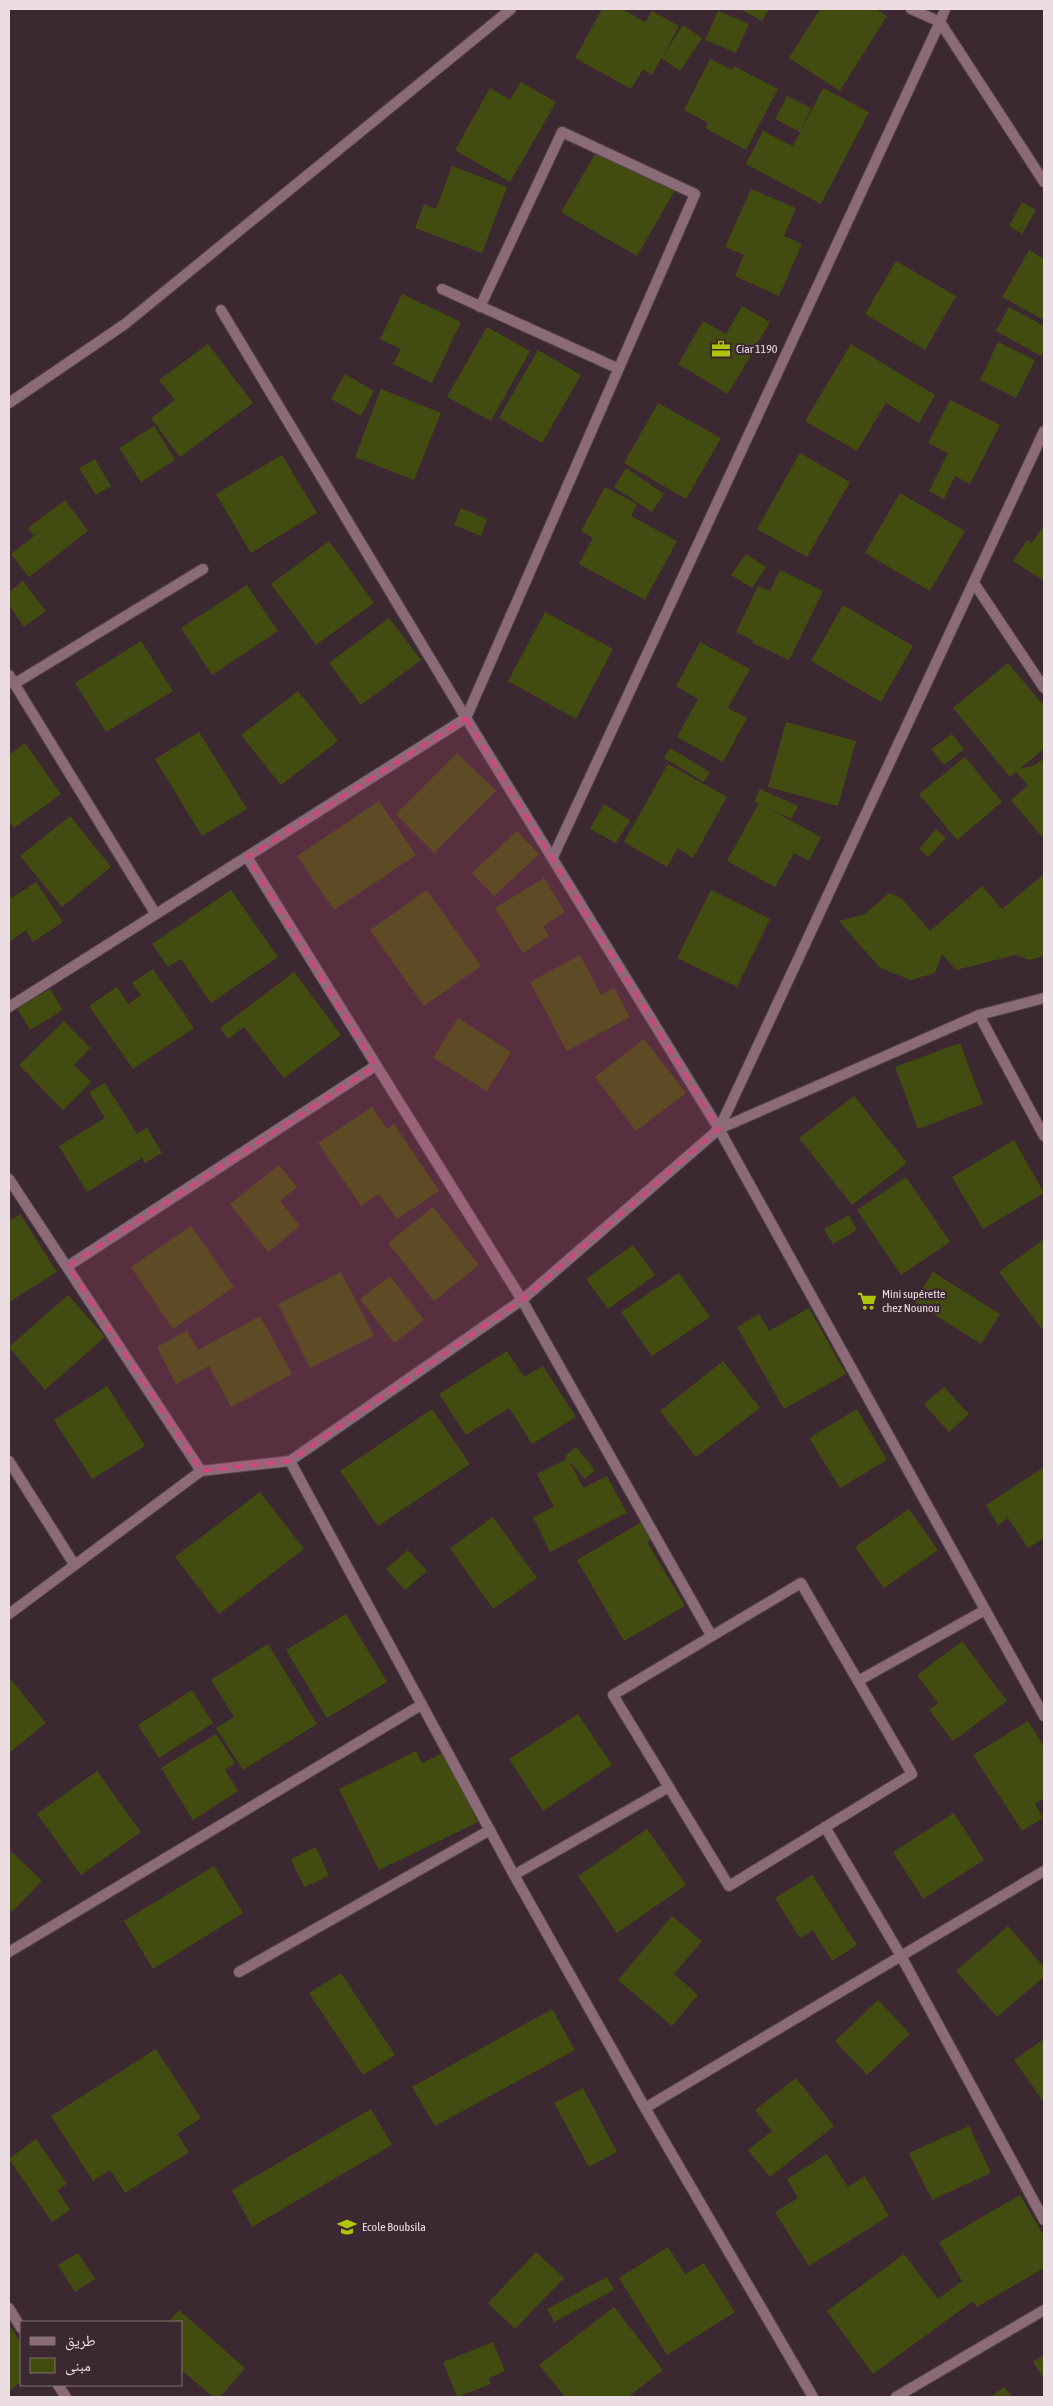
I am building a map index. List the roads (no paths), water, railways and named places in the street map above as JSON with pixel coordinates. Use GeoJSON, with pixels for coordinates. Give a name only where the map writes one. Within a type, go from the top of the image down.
{"type":"FeatureCollection","features":[{"type":"Feature","properties":{"kind":"street"},"geometry":{"type":"LineString","coordinates":[[9,403],[125,324],[511,9]]}},
{"type":"Feature","properties":{"kind":"street"},"geometry":{"type":"LineString","coordinates":[[911,9],[940,22],[1044,182]]}},
{"type":"Feature","properties":{"kind":"street"},"geometry":{"type":"LineString","coordinates":[[553,857],[945,9]]}},
{"type":"Feature","properties":{"kind":"street"},"geometry":{"type":"LineString","coordinates":[[9,1007],[466,718],[617,368],[695,194],[562,132],[480,307]]}},
{"type":"Feature","properties":{"kind":"street"},"geometry":{"type":"LineString","coordinates":[[442,289],[617,368]]}},
{"type":"Feature","properties":{"kind":"street"},"geometry":{"type":"LineString","coordinates":[[220,310],[466,718],[720,1129],[1044,1716]]}},
{"type":"Feature","properties":{"kind":"street"},"geometry":{"type":"LineString","coordinates":[[720,1129],[1044,431]]}},
{"type":"Feature","properties":{"kind":"street"},"geometry":{"type":"LineString","coordinates":[[155,913],[12,680],[202,569]]}},
{"type":"Feature","properties":{"kind":"street"},"geometry":{"type":"LineString","coordinates":[[974,583],[1044,688]]}},
{"type":"Feature","properties":{"kind":"street"},"geometry":{"type":"LineString","coordinates":[[247,857],[522,1300],[711,1635]]}},
{"type":"Feature","properties":{"kind":"street"},"geometry":{"type":"LineString","coordinates":[[9,1614],[201,1471],[290,1461],[522,1300],[720,1129],[979,1016],[1044,998]]}},
{"type":"Feature","properties":{"kind":"street"},"geometry":{"type":"LineString","coordinates":[[979,1016],[1044,1136]]}},
{"type":"Feature","properties":{"kind":"street"},"geometry":{"type":"LineString","coordinates":[[68,1266],[375,1066]]}},
{"type":"Feature","properties":{"kind":"street"},"geometry":{"type":"LineString","coordinates":[[9,1179],[201,1471]]}},
{"type":"Feature","properties":{"kind":"street"},"geometry":{"type":"LineString","coordinates":[[9,1460],[74,1564]]}},
{"type":"Feature","properties":{"kind":"street"},"geometry":{"type":"LineString","coordinates":[[290,1461],[514,1875],[645,2108],[813,2397]]}},
{"type":"Feature","properties":{"kind":"street"},"geometry":{"type":"LineString","coordinates":[[801,1583],[858,1681],[912,1774],[730,1886],[613,1695],[801,1583]]}},
{"type":"Feature","properties":{"kind":"street"},"geometry":{"type":"LineString","coordinates":[[858,1681],[985,1610]]}},
{"type":"Feature","properties":{"kind":"street"},"geometry":{"type":"LineString","coordinates":[[9,1952],[421,1705]]}},
{"type":"Feature","properties":{"kind":"street"},"geometry":{"type":"LineString","coordinates":[[514,1875],[669,1787]]}},
{"type":"Feature","properties":{"kind":"street"},"geometry":{"type":"LineString","coordinates":[[825,1828],[901,1956],[1044,2220]]}},
{"type":"Feature","properties":{"kind":"street"},"geometry":{"type":"LineString","coordinates":[[239,1972],[490,1830]]}},
{"type":"Feature","properties":{"kind":"street"},"geometry":{"type":"LineString","coordinates":[[645,2108],[1044,1871]]}},
{"type":"Feature","properties":{"kind":"street"},"geometry":{"type":"LineString","coordinates":[[9,2308],[20,2326]]}},
{"type":"Feature","properties":{"kind":"street"},"geometry":{"type":"LineString","coordinates":[[896,2397],[1044,2310]]}},
{"type":"Feature","properties":{"kind":"street"},"geometry":{"type":"LineString","coordinates":[[59,2386],[66,2397]]}},
{"type":"Feature","properties":{"kind":"place","name":"Ciar 1190"},"geometry":{"type":"Point","coordinates":[721,349]}},
{"type":"Feature","properties":{"kind":"place","name":"Mini supérette chez Nounou"},"geometry":{"type":"Point","coordinates":[867,1301]}},
{"type":"Feature","properties":{"kind":"place","name":"Ecole Boubsila"},"geometry":{"type":"Point","coordinates":[347,2227]}}]}
